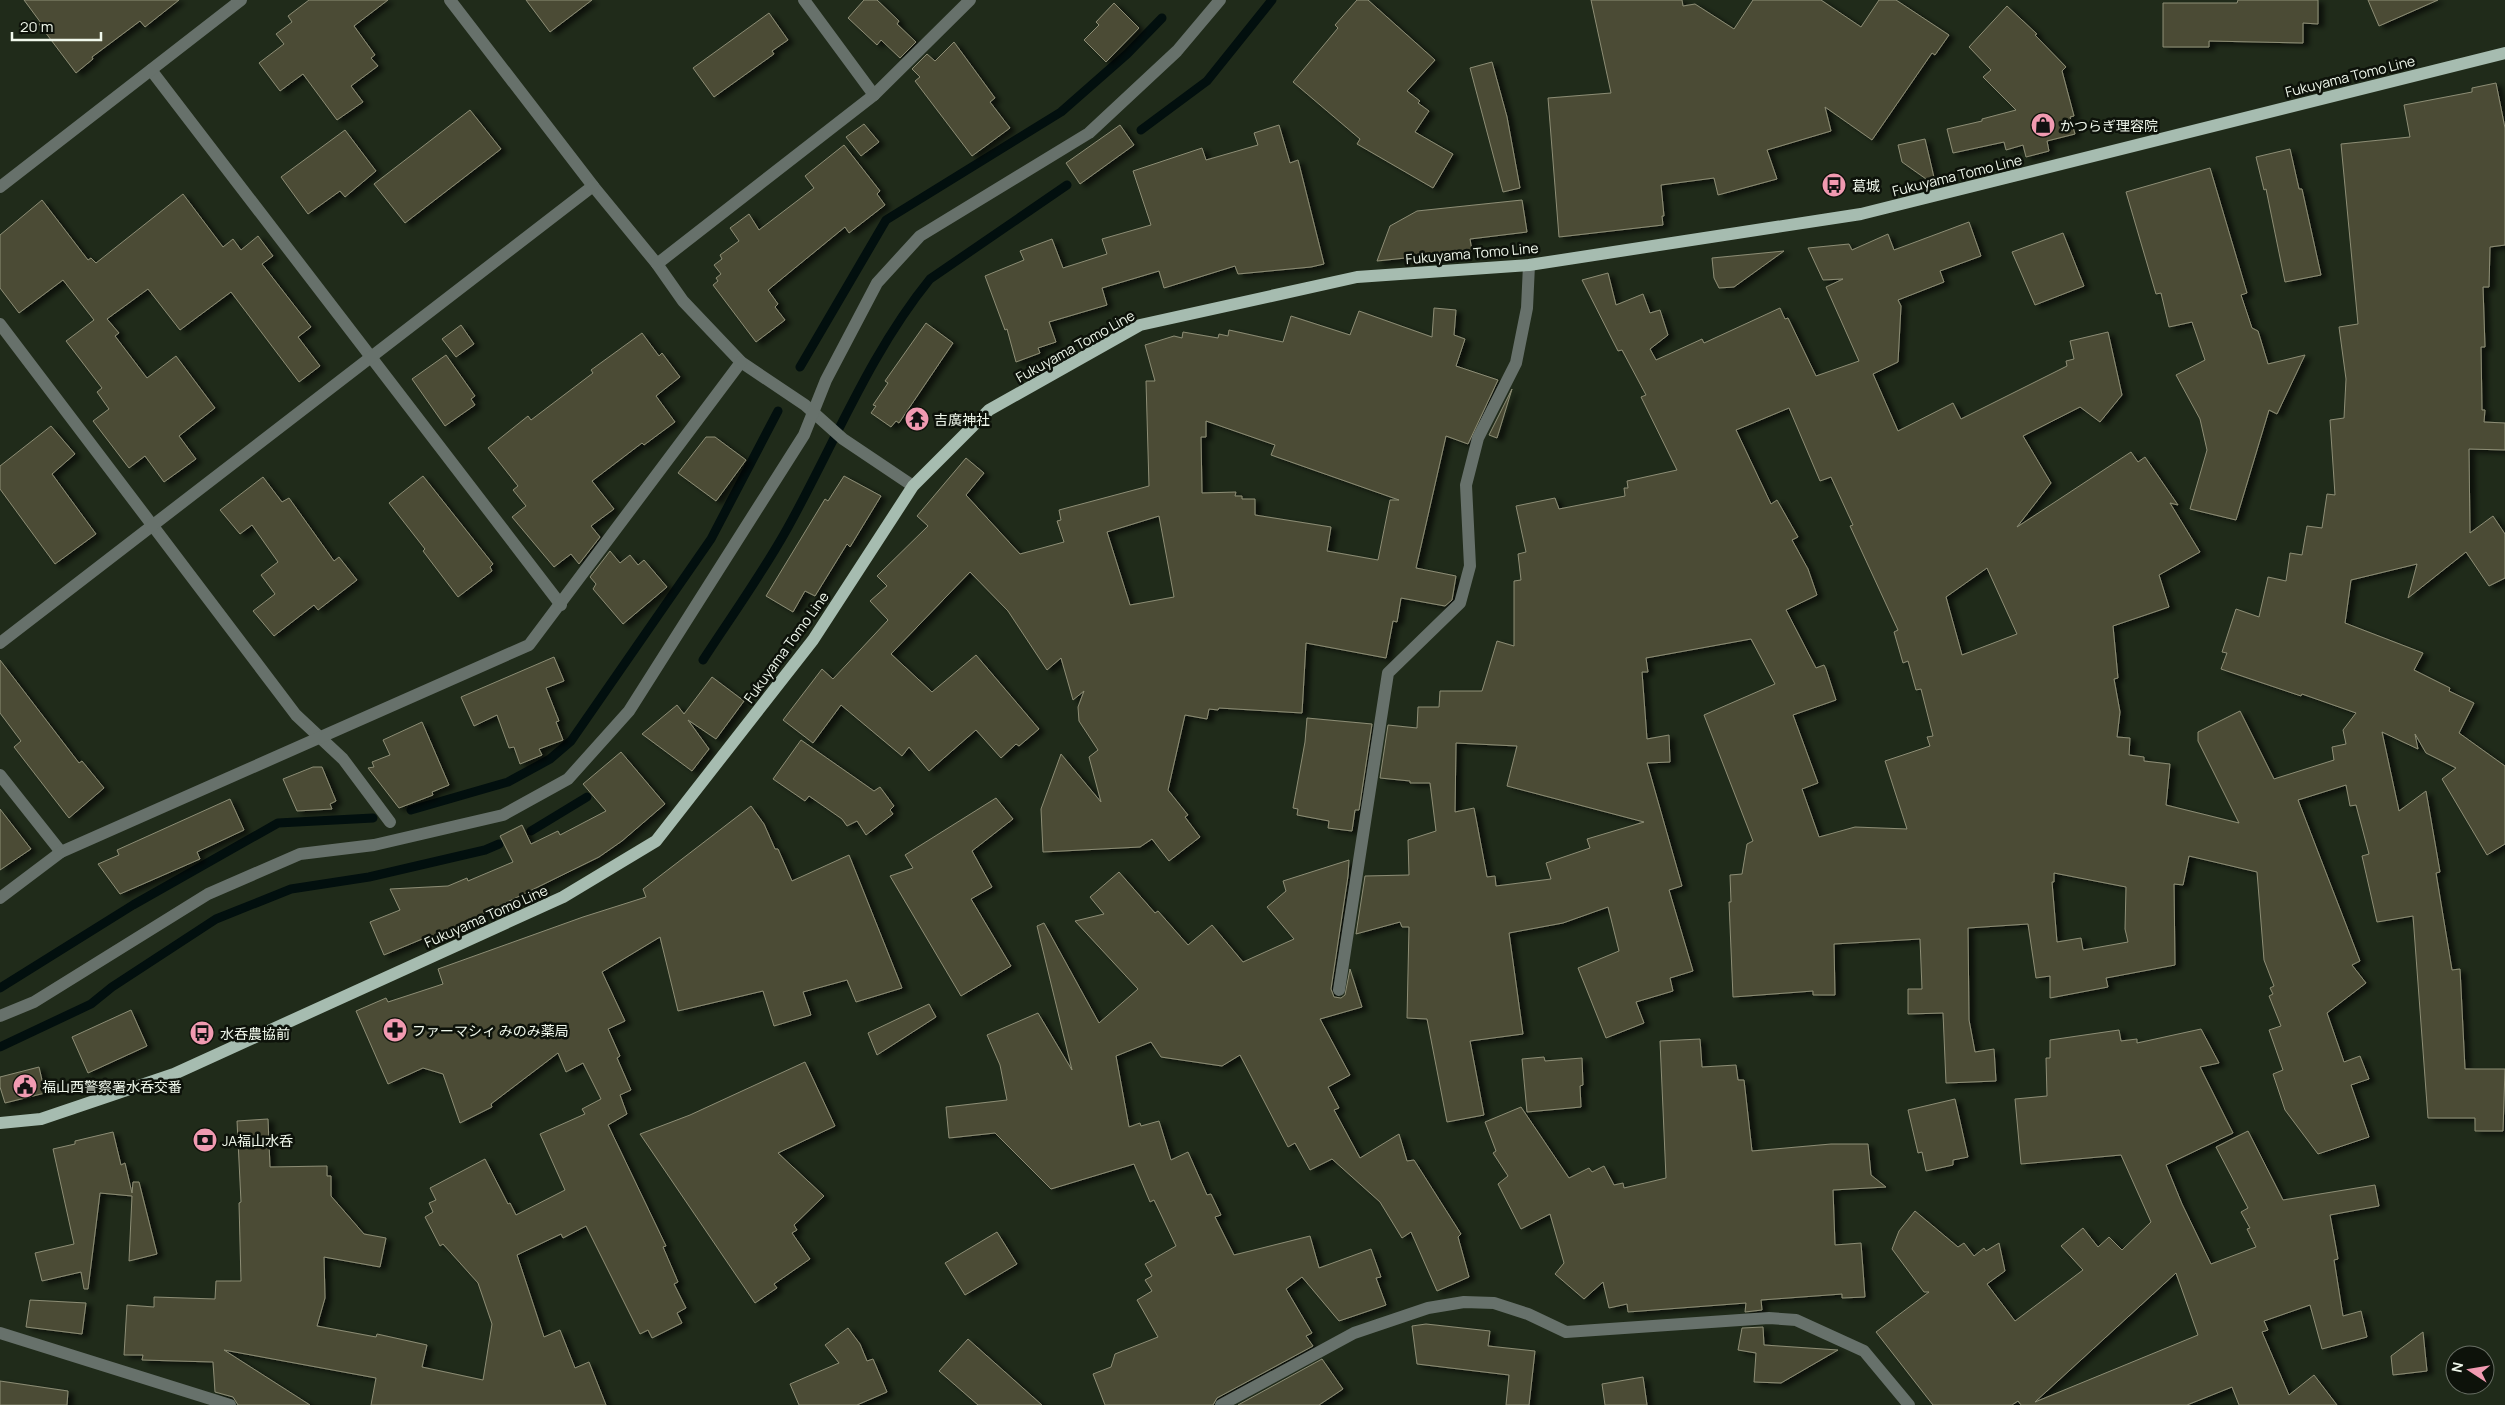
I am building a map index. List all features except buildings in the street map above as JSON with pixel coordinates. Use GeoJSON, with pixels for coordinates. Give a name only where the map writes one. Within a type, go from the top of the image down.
{"type":"FeatureCollection","features":[{"type":"Feature","properties":{"kind":"main road","name":"Fukuyama Tomo Line"},"geometry":{"type":"LineString","coordinates":[[0,1123],[41,1119],[174,1074],[563,897],[656,841],[813,640],[912,486],[989,410],[1140,325],[1357,277],[1529,265],[1861,214],[2505,53]]}},
{"type":"Feature","properties":{"kind":"street"},"geometry":{"type":"LineString","coordinates":[[0,187],[241,0]]}},
{"type":"Feature","properties":{"kind":"street"},"geometry":{"type":"LineString","coordinates":[[450,0],[593,186],[657,264],[683,301],[741,362],[814,412],[830,429],[843,439],[912,486]]}},
{"type":"Feature","properties":{"kind":"street"},"geometry":{"type":"LineString","coordinates":[[804,0],[874,95]]}},
{"type":"Feature","properties":{"kind":"street"},"geometry":{"type":"LineString","coordinates":[[657,264],[874,95],[970,0]]}},
{"type":"Feature","properties":{"kind":"street"},"geometry":{"type":"LineString","coordinates":[[0,1016],[34,1002],[208,894],[300,854],[374,845],[503,815],[568,779],[629,711],[804,434],[826,380],[877,283],[920,236],[1089,132],[1178,51],[1220,0]]}},
{"type":"Feature","properties":{"kind":"street"},"geometry":{"type":"LineString","coordinates":[[151,70],[561,605]]}},
{"type":"Feature","properties":{"kind":"street"},"geometry":{"type":"LineString","coordinates":[[0,643],[593,186]]}},
{"type":"Feature","properties":{"kind":"street"},"geometry":{"type":"LineString","coordinates":[[1339,990],[1388,673],[1460,603],[1470,566],[1466,485],[1478,438],[1516,363],[1527,308],[1529,265]]}},
{"type":"Feature","properties":{"kind":"street"},"geometry":{"type":"LineString","coordinates":[[0,324],[296,715],[343,759],[390,822]]}},
{"type":"Feature","properties":{"kind":"street"},"geometry":{"type":"LineString","coordinates":[[0,898],[61,852],[529,645],[561,605],[741,362]]}},
{"type":"Feature","properties":{"kind":"street"},"geometry":{"type":"LineString","coordinates":[[0,775],[61,852]]}},
{"type":"Feature","properties":{"kind":"street"},"geometry":{"type":"LineString","coordinates":[[1221,1405],[1354,1333],[1428,1308],[1464,1302],[1494,1303],[1528,1314],[1566,1332],[1769,1318],[1796,1320],[1864,1351],[1908,1405]]}},
{"type":"Feature","properties":{"kind":"street"},"geometry":{"type":"LineString","coordinates":[[0,1333],[230,1405]]}},
{"type":"Feature","properties":{"kind":"waterway"},"geometry":{"type":"LineString","coordinates":[[1141,130],[1207,81],[1272,0]]}},
{"type":"Feature","properties":{"kind":"waterway"},"geometry":{"type":"LineString","coordinates":[[800,367],[886,220],[1061,112],[1127,54],[1162,18]]}},
{"type":"Feature","properties":{"kind":"waterway"},"geometry":{"type":"LineString","coordinates":[[703,660],[777,546],[870,369],[908,308],[930,279],[1067,185]]}},
{"type":"Feature","properties":{"kind":"waterway"},"geometry":{"type":"LineString","coordinates":[[411,810],[508,782],[550,759],[571,741],[711,539],[778,411]]}},
{"type":"Feature","properties":{"kind":"waterway"},"geometry":{"type":"LineString","coordinates":[[531,831],[587,797]]}},
{"type":"Feature","properties":{"kind":"waterway"},"geometry":{"type":"LineString","coordinates":[[0,988],[133,905],[278,823],[373,818]]}},
{"type":"Feature","properties":{"kind":"waterway"},"geometry":{"type":"LineString","coordinates":[[0,1047],[91,1004],[112,987],[216,919],[291,889],[369,877],[485,850],[499,844]]}},
{"type":"Feature","properties":{"kind":"place","name":"かつらぎ理容院"},"geometry":{"type":"Point","coordinates":[2043,125]}},
{"type":"Feature","properties":{"kind":"place","name":"葛城"},"geometry":{"type":"Point","coordinates":[1834,185]}},
{"type":"Feature","properties":{"kind":"place","name":"吉廣神社"},"geometry":{"type":"Point","coordinates":[917,419]}},
{"type":"Feature","properties":{"kind":"place","name":"ファーマシィ みのみ薬局"},"geometry":{"type":"Point","coordinates":[395,1030]}},
{"type":"Feature","properties":{"kind":"place","name":"水呑農協前"},"geometry":{"type":"Point","coordinates":[202,1033]}},
{"type":"Feature","properties":{"kind":"place","name":"福山西警察署水呑交番"},"geometry":{"type":"Point","coordinates":[25,1086]}},
{"type":"Feature","properties":{"kind":"place","name":"JA福山水呑"},"geometry":{"type":"Point","coordinates":[205,1140]}}]}
